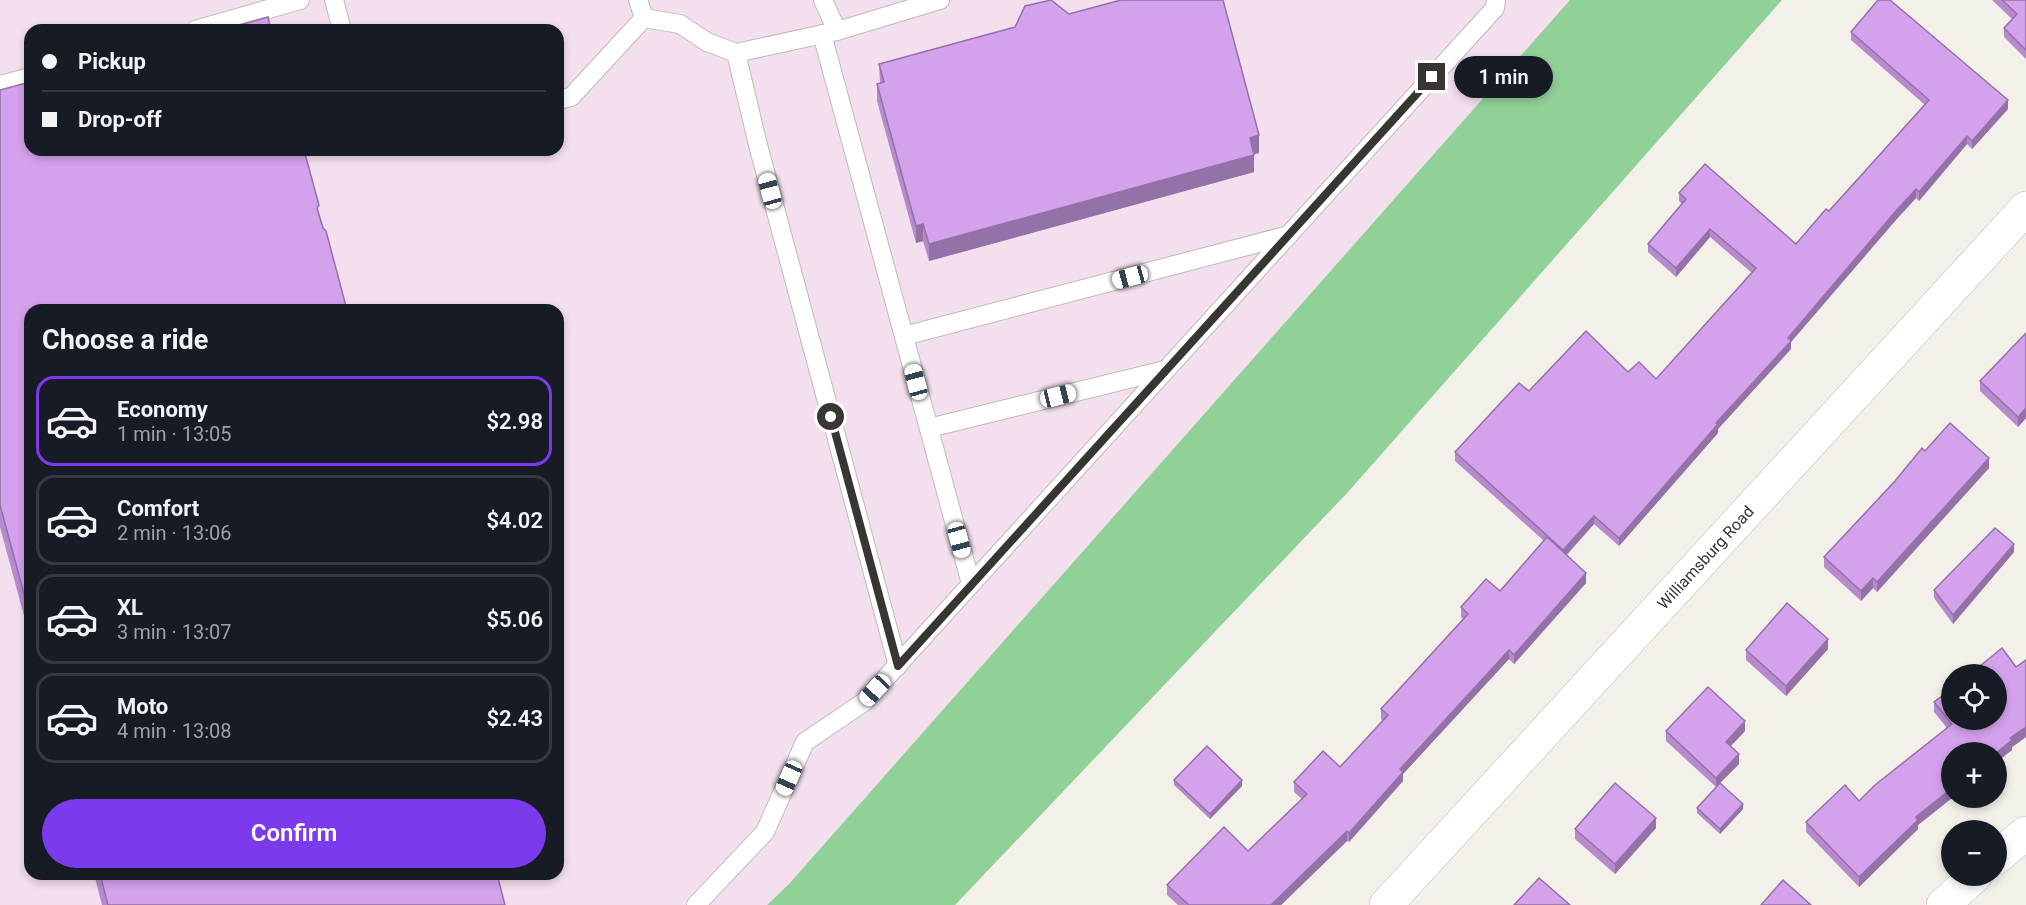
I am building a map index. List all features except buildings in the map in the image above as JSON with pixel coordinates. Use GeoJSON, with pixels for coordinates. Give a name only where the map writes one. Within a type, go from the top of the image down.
{"type":"FeatureCollection","features":[{"type":"Feature","properties":{"kind":"street","name":"Williamsburg Road"},"geometry":{"type":"LineString","coordinates":[[1386,905],[2026,208]]}},
{"type":"Feature","properties":{"kind":"street"},"geometry":{"type":"LineString","coordinates":[[2007,849],[2026,833]]}},
{"type":"Feature","properties":{"kind":"street"},"geometry":{"type":"LineString","coordinates":[[1943,905],[1965,886]]}},
{"type":"Feature","properties":{"kind":"lane"},"geometry":{"type":"LineString","coordinates":[[216,24],[300,0]]}},
{"type":"Feature","properties":{"kind":"lane"},"geometry":{"type":"LineString","coordinates":[[334,0],[340,24]]}},
{"type":"Feature","properties":{"kind":"lane"},"geometry":{"type":"LineString","coordinates":[[638,0],[644,18]]}},
{"type":"Feature","properties":{"kind":"lane"},"geometry":{"type":"LineString","coordinates":[[823,0],[904,336],[971,584]]}},
{"type":"Feature","properties":{"kind":"lane"},"geometry":{"type":"LineString","coordinates":[[644,18],[680,24],[707,42],[736,53],[830,32],[892,7],[940,0]]}},
{"type":"Feature","properties":{"kind":"lane"},"geometry":{"type":"LineString","coordinates":[[696,905],[765,832],[805,742],[864,702],[898,666],[1496,8],[1496,0]]}},
{"type":"Feature","properties":{"kind":"lane"},"geometry":{"type":"LineString","coordinates":[[564,99],[571,98],[644,18]]}},
{"type":"Feature","properties":{"kind":"lane"},"geometry":{"type":"LineString","coordinates":[[736,53],[758,145],[898,666]]}},
{"type":"Feature","properties":{"kind":"lane"},"geometry":{"type":"LineString","coordinates":[[0,86],[24,79]]}},
{"type":"Feature","properties":{"kind":"lane"},"geometry":{"type":"LineString","coordinates":[[904,336],[1289,235]]}},
{"type":"Feature","properties":{"kind":"lane"},"geometry":{"type":"LineString","coordinates":[[929,428],[1165,370]]}},
{"type":"Feature","properties":{"kind":"shaded area"},"geometry":{"type":"Polygon","coordinates":[[[0,0],[1570,0],[789,884],[767,905],[0,905],[0,0]]]}},
{"type":"Feature","properties":{"kind":"green space"},"geometry":{"type":"Polygon","coordinates":[[[1570,0],[1782,0],[1348,492],[955,905],[767,905],[789,884],[1570,0]]]}},
{"type":"Feature","properties":{"kind":"route"},"geometry":{"type":"LineString","coordinates":[[831,417],[898,666],[1432,77]]}}]}
